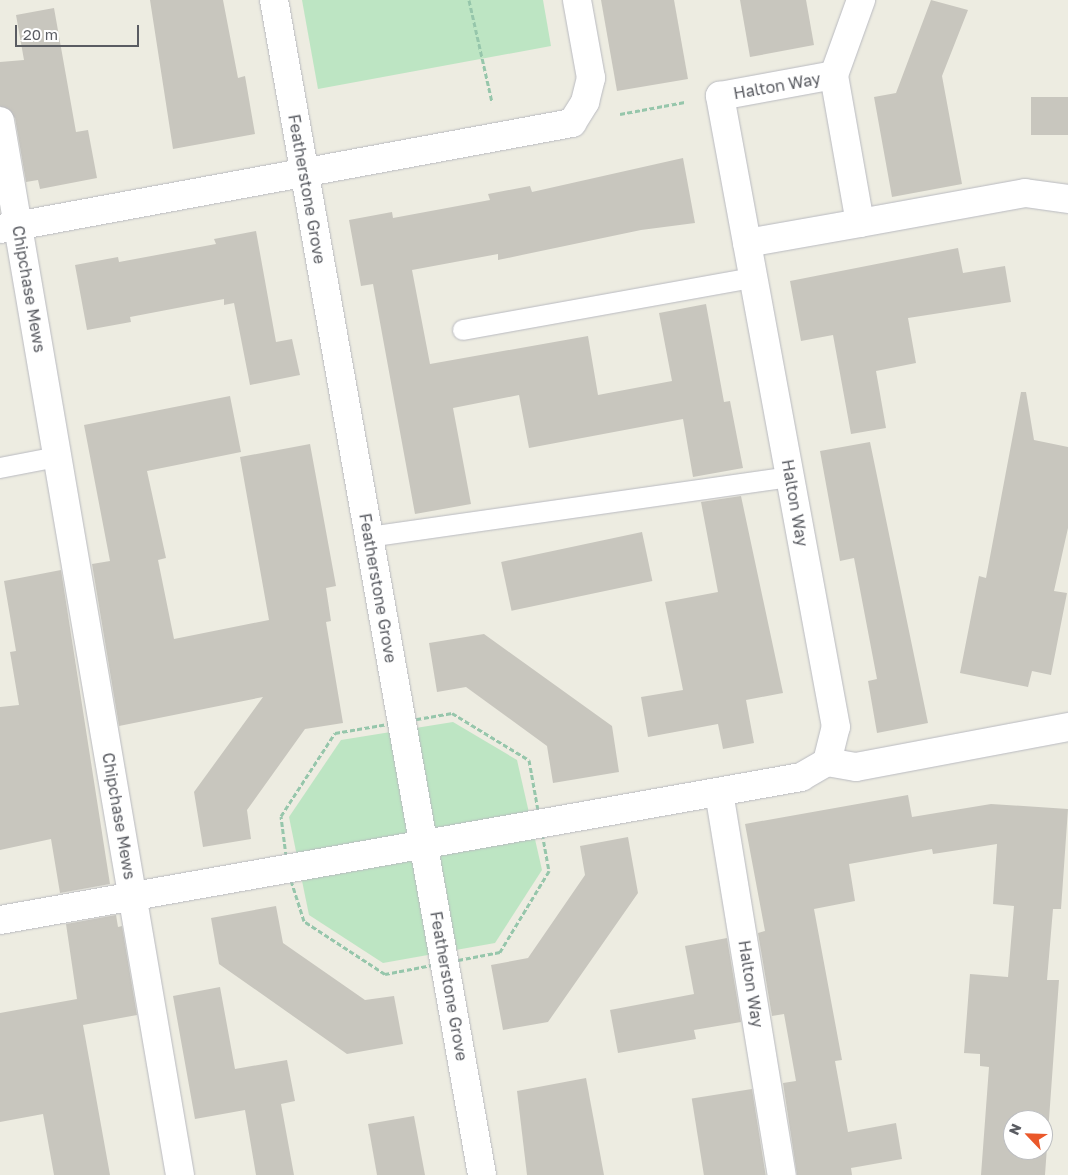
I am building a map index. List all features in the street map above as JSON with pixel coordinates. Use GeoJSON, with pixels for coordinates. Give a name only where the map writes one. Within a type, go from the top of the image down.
{"type":"FeatureCollection","features":[{"type":"Feature","properties":{"kind":"street","name":"Featherstone Grove"},"geometry":{"type":"LineString","coordinates":[[274,0],[482,1175]]}},
{"type":"Feature","properties":{"kind":"street"},"geometry":{"type":"LineString","coordinates":[[9,227],[572,123],[585,102],[591,78],[577,0]]}},
{"type":"Feature","properties":{"kind":"street","name":"Halton Way"},"geometry":{"type":"LineString","coordinates":[[860,223],[834,75],[861,0]]}},
{"type":"Feature","properties":{"kind":"street","name":"Halton Way"},"geometry":{"type":"LineString","coordinates":[[827,762],[836,727],[720,96],[834,75]]}},
{"type":"Feature","properties":{"kind":"street","name":"Chipchase Mews"},"geometry":{"type":"LineString","coordinates":[[0,121],[9,227],[57,457],[180,1175]]}},
{"type":"Feature","properties":{"kind":"street"},"geometry":{"type":"LineString","coordinates":[[747,243],[1025,193],[1068,199]]}},
{"type":"Feature","properties":{"kind":"street"},"geometry":{"type":"LineString","coordinates":[[3,920],[801,777],[827,762],[856,767],[1068,727]]}},
{"type":"Feature","properties":{"kind":"street","name":"Halton Way"},"geometry":{"type":"LineString","coordinates":[[719,792],[782,1175]]}},
{"type":"Feature","properties":{"kind":"lane"},"geometry":{"type":"LineString","coordinates":[[463,330],[753,278]]}},
{"type":"Feature","properties":{"kind":"lane"},"geometry":{"type":"LineString","coordinates":[[0,468],[57,457]]}},
{"type":"Feature","properties":{"kind":"lane"},"geometry":{"type":"LineString","coordinates":[[369,537],[790,478]]}},
{"type":"Feature","properties":{"kind":"path"},"geometry":{"type":"LineString","coordinates":[[469,0],[500,136]]}},
{"type":"Feature","properties":{"kind":"path"},"geometry":{"type":"LineString","coordinates":[[572,123],[720,96]]}},
{"type":"Feature","properties":{"kind":"green space"},"geometry":{"type":"Polygon","coordinates":[[[302,0],[543,0],[551,46],[318,89],[302,0]]]}},
{"type":"Feature","properties":{"kind":"green space"},"geometry":{"type":"Polygon","coordinates":[[[453,722],[517,760],[542,870],[495,943],[383,963],[309,915],[289,817],[341,740],[453,722]]]}},
{"type":"Feature","properties":{"kind":"building"},"geometry":{"type":"Polygon","coordinates":[[[150,0],[223,0],[238,78],[245,76],[255,134],[173,149],[150,0]]]}},
{"type":"Feature","properties":{"kind":"building"},"geometry":{"type":"Polygon","coordinates":[[[601,0],[674,0],[688,79],[617,91],[601,0]]]}},
{"type":"Feature","properties":{"kind":"building"},"geometry":{"type":"Polygon","coordinates":[[[740,0],[806,0],[814,45],[750,57],[740,0]]]}},
{"type":"Feature","properties":{"kind":"building"},"geometry":{"type":"Polygon","coordinates":[[[931,0],[968,10],[942,76],[962,184],[892,197],[874,97],[896,93],[931,0]]]}},
{"type":"Feature","properties":{"kind":"building"},"geometry":{"type":"Polygon","coordinates":[[[54,8],[76,132],[88,130],[97,178],[40,189],[38,180],[26,182],[15,118],[0,106],[0,62],[24,60],[16,15],[54,8]]]}},
{"type":"Feature","properties":{"kind":"building"},"geometry":{"type":"Polygon","coordinates":[[[1031,97],[1068,97],[1068,135],[1031,135],[1031,97]]]}},
{"type":"Feature","properties":{"kind":"building"},"geometry":{"type":"Polygon","coordinates":[[[683,158],[695,223],[641,230],[498,260],[498,254],[412,270],[430,364],[588,336],[598,395],[672,381],[659,313],[706,304],[724,402],[730,401],[743,468],[693,477],[683,419],[529,448],[519,395],[453,408],[471,504],[415,514],[373,284],[361,286],[349,220],[392,212],[393,218],[490,200],[488,194],[530,186],[532,192],[683,158]]]}},
{"type":"Feature","properties":{"kind":"building"},"geometry":{"type":"Polygon","coordinates":[[[256,231],[276,342],[292,339],[300,375],[250,385],[234,303],[224,305],[224,299],[130,317],[131,322],[87,330],[75,265],[118,257],[119,262],[216,244],[214,239],[256,231]]]}},
{"type":"Feature","properties":{"kind":"building"},"geometry":{"type":"Polygon","coordinates":[[[958,248],[963,273],[1005,266],[1011,302],[908,318],[916,363],[876,371],[886,428],[851,434],[833,335],[801,341],[790,281],[958,248]]]}},
{"type":"Feature","properties":{"kind":"building"},"geometry":{"type":"Polygon","coordinates":[[[1021,392],[1026,392],[1034,440],[1068,447],[1068,528],[1054,591],[1067,593],[1051,675],[1032,671],[1028,687],[960,673],[979,576],[986,578],[1021,392]]]}},
{"type":"Feature","properties":{"kind":"building"},"geometry":{"type":"Polygon","coordinates":[[[230,396],[241,452],[147,471],[166,558],[158,560],[174,639],[269,620],[240,457],[310,444],[336,586],[326,588],[331,621],[326,622],[343,723],[305,729],[247,810],[251,839],[203,847],[194,792],[263,697],[119,726],[92,564],[110,561],[84,425],[230,396]]]}},
{"type":"Feature","properties":{"kind":"building"},"geometry":{"type":"Polygon","coordinates":[[[870,442],[928,723],[877,733],[868,681],[877,679],[854,558],[840,561],[820,451],[870,442]]]}},
{"type":"Feature","properties":{"kind":"building"},"geometry":{"type":"Polygon","coordinates":[[[741,496],[783,693],[746,700],[754,743],[723,749],[718,724],[648,737],[641,697],[683,690],[665,602],[718,592],[701,502],[741,496]]]}},
{"type":"Feature","properties":{"kind":"building"},"geometry":{"type":"Polygon","coordinates":[[[642,532],[652,581],[512,611],[501,562],[642,532]]]}},
{"type":"Feature","properties":{"kind":"building"},"geometry":{"type":"Polygon","coordinates":[[[61,570],[110,884],[60,893],[51,839],[0,850],[0,707],[19,705],[10,652],[16,651],[4,581],[61,570]]]}},
{"type":"Feature","properties":{"kind":"building"},"geometry":{"type":"Polygon","coordinates":[[[484,634],[612,726],[619,772],[553,783],[547,746],[466,687],[437,692],[429,643],[484,634]]]}},
{"type":"Feature","properties":{"kind":"building"},"geometry":{"type":"Polygon","coordinates":[[[908,795],[912,817],[991,804],[1068,809],[1061,909],[1053,909],[1047,980],[1059,980],[1050,1110],[1003,1110],[1003,1160],[1046,1160],[1045,1175],[981,1175],[989,1067],[980,1066],[980,1054],[964,1053],[970,974],[1008,977],[1014,906],[993,904],[997,844],[933,854],[932,849],[849,864],[855,901],[814,909],[842,1060],[835,1061],[848,1132],[896,1123],[902,1159],[851,1168],[852,1175],[797,1175],[783,1083],[796,1081],[784,1014],[772,1016],[758,933],[765,931],[745,824],[908,795]]]}},
{"type":"Feature","properties":{"kind":"building"},"geometry":{"type":"Polygon","coordinates":[[[628,837],[638,893],[548,1022],[503,1030],[491,965],[528,958],[585,875],[580,846],[628,837]]]}},
{"type":"Feature","properties":{"kind":"building"},"geometry":{"type":"Polygon","coordinates":[[[276,906],[283,943],[365,1000],[394,996],[403,1044],[347,1054],[219,964],[211,918],[276,906]]]}},
{"type":"Feature","properties":{"kind":"building"},"geometry":{"type":"Polygon","coordinates":[[[116,915],[118,927],[122,926],[137,1015],[83,1025],[110,1175],[54,1175],[43,1114],[0,1122],[0,1013],[77,999],[66,924],[116,915]]]}},
{"type":"Feature","properties":{"kind":"building"},"geometry":{"type":"Polygon","coordinates":[[[727,938],[741,1022],[694,1030],[696,1039],[618,1053],[610,1010],[694,994],[685,946],[727,938]]]}},
{"type":"Feature","properties":{"kind":"building"},"geometry":{"type":"Polygon","coordinates":[[[220,987],[235,1069],[287,1060],[295,1101],[281,1104],[294,1175],[256,1175],[245,1110],[195,1119],[173,996],[220,987]]]}},
{"type":"Feature","properties":{"kind":"building"},"geometry":{"type":"Polygon","coordinates":[[[586,1078],[604,1175],[527,1175],[517,1091],[586,1078]]]}},
{"type":"Feature","properties":{"kind":"building"},"geometry":{"type":"Polygon","coordinates":[[[752,1089],[766,1175],[704,1175],[692,1099],[752,1089]]]}},
{"type":"Feature","properties":{"kind":"building"},"geometry":{"type":"Polygon","coordinates":[[[414,1116],[425,1175],[377,1175],[368,1124],[414,1116]]]}}]}
